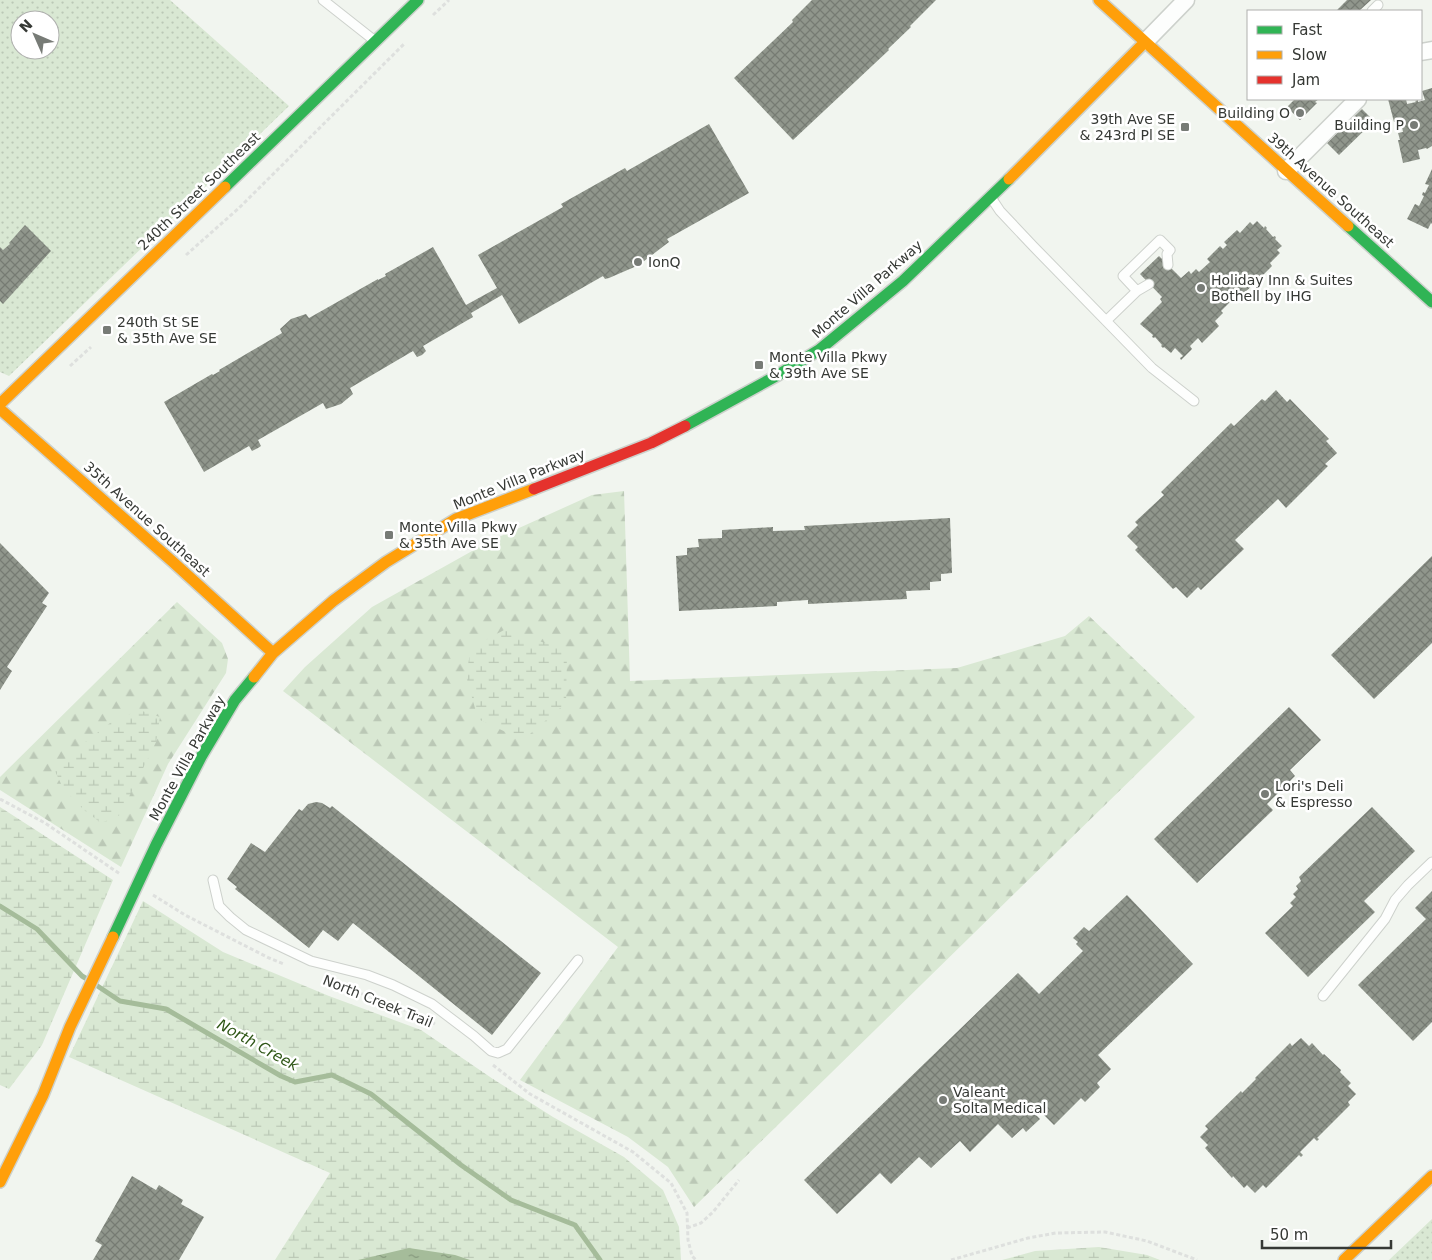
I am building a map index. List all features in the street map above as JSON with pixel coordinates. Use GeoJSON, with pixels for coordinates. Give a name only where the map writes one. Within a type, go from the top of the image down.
{"type":"FeatureCollection","features":[{"type":"Feature","properties":{"kind":"street","name":"240th Street Southeast"},"geometry":{"type":"LineString","coordinates":[[0,404],[418,0]]}},
{"type":"Feature","properties":{"kind":"street","name":"39th Avenue Southeast"},"geometry":{"type":"LineString","coordinates":[[1099,0],[1432,302]]}},
{"type":"Feature","properties":{"kind":"street"},"geometry":{"type":"LineString","coordinates":[[1145,42],[1186,0]]}},
{"type":"Feature","properties":{"kind":"street","name":"Monte Villa Parkway"},"geometry":{"type":"LineString","coordinates":[[0,1182],[43,1095],[70,1027],[156,845],[201,757],[235,700],[272,653],[341,596],[386,562],[456,518],[651,443],[778,376],[819,350],[904,281],[991,197],[1145,42]]}},
{"type":"Feature","properties":{"kind":"street"},"geometry":{"type":"LineString","coordinates":[[1286,170],[1357,100]]}},
{"type":"Feature","properties":{"kind":"street","name":"35th Avenue Southeast"},"geometry":{"type":"LineString","coordinates":[[0,409],[173,562],[272,653]]}},
{"type":"Feature","properties":{"kind":"street"},"geometry":{"type":"LineString","coordinates":[[1344,1260],[1432,1176]]}},
{"type":"Feature","properties":{"kind":"lane"},"geometry":{"type":"LineString","coordinates":[[323,0],[375,42]]}},
{"type":"Feature","properties":{"kind":"lane"},"geometry":{"type":"LineString","coordinates":[[991,197],[1000,211],[1152,368],[1194,400]]}},
{"type":"Feature","properties":{"kind":"lane"},"geometry":{"type":"LineString","coordinates":[[1137,292],[1123,276],[1160,240],[1170,250],[1167,254],[1168,265]]}},
{"type":"Feature","properties":{"kind":"lane"},"geometry":{"type":"LineString","coordinates":[[1106,321],[1137,292],[1150,284]]}},
{"type":"Feature","properties":{"kind":"lane"},"geometry":{"type":"LineString","coordinates":[[1323,996],[1385,919],[1395,900],[1432,862]]}},
{"type":"Feature","properties":{"kind":"lane"},"geometry":{"type":"LineString","coordinates":[[213,880],[220,906],[246,930],[311,960],[367,975],[432,1004],[474,1036],[491,1052],[498,1053],[507,1050],[578,960]]}},
{"type":"Feature","properties":{"kind":"path"},"geometry":{"type":"LineString","coordinates":[[0,799],[45,823],[137,886],[185,914],[269,958],[287,965]]}},
{"type":"Feature","properties":{"kind":"path","name":"North Creek Trail"},"geometry":{"type":"LineString","coordinates":[[322,979],[420,1016],[437,1025]]}},
{"type":"Feature","properties":{"kind":"path"},"geometry":{"type":"LineString","coordinates":[[492,1064],[530,1094],[633,1152],[671,1183],[687,1213],[688,1240],[692,1256],[696,1260]]}},
{"type":"Feature","properties":{"kind":"path"},"geometry":{"type":"LineString","coordinates":[[687,1228],[701,1223],[713,1212],[739,1180]]}},
{"type":"Feature","properties":{"kind":"path"},"geometry":{"type":"LineString","coordinates":[[951,1260],[1028,1238],[1056,1233],[1105,1232],[1147,1241],[1197,1260]]}},
{"type":"Feature","properties":{"kind":"green space"},"geometry":{"type":"Polygon","coordinates":[[[0,0],[170,0],[289,106],[9,376],[0,372],[0,0]]]}},
{"type":"Feature","properties":{"kind":"green space"},"geometry":{"type":"Polygon","coordinates":[[[624,491],[630,681],[957,668],[1065,636],[1089,616],[1195,717],[694,1207],[668,1167],[628,1137],[520,1080],[618,947],[283,691],[305,667],[372,607],[490,541],[592,495],[624,491]]]}},
{"type":"Feature","properties":{"kind":"green space"},"geometry":{"type":"Polygon","coordinates":[[[177,602],[222,643],[228,659],[226,673],[168,764],[121,867],[0,790],[0,777],[177,602]]]}},
{"type":"Feature","properties":{"kind":"green space"},"geometry":{"type":"Polygon","coordinates":[[[504,630],[567,650],[566,703],[523,740],[478,719],[466,676],[471,648],[504,630]]]}},
{"type":"Feature","properties":{"kind":"green space"},"geometry":{"type":"Polygon","coordinates":[[[139,710],[160,717],[156,742],[120,815],[101,823],[84,810],[63,788],[54,769],[110,723],[139,710]]]}},
{"type":"Feature","properties":{"kind":"green space"},"geometry":{"type":"Polygon","coordinates":[[[0,807],[113,880],[42,1045],[9,1089],[0,1085],[0,807]]]}},
{"type":"Feature","properties":{"kind":"green space"},"geometry":{"type":"Polygon","coordinates":[[[143,901],[223,952],[329,996],[421,1030],[553,1117],[624,1157],[663,1190],[679,1227],[681,1260],[275,1260],[330,1173],[69,1057],[143,901]]]}},
{"type":"Feature","properties":{"kind":"green space"},"geometry":{"type":"Polygon","coordinates":[[[1432,1219],[1432,1260],[1389,1260],[1432,1219]]]}},
{"type":"Feature","properties":{"kind":"green space"},"geometry":{"type":"Polygon","coordinates":[[[1099,1247],[1147,1255],[1160,1260],[1002,1260],[1035,1251],[1099,1247]]]}},
{"type":"Feature","properties":{"kind":"water"},"geometry":{"type":"Polygon","coordinates":[[[409,1248],[455,1255],[470,1260],[358,1260],[409,1248]]]}},
{"type":"Feature","properties":{"kind":"building"},"geometry":{"type":"Polygon","coordinates":[[[812,0],[936,0],[889,50],[793,140],[734,78],[793,22],[792,20],[812,0]]]}},
{"type":"Feature","properties":{"kind":"building"},"geometry":{"type":"Polygon","coordinates":[[[1347,0],[1371,0],[1360,10],[1337,10],[1347,0]]]}},
{"type":"Feature","properties":{"kind":"building","name":"Building P"},"geometry":{"type":"Polygon","coordinates":[[[1432,88],[1432,146],[1427,149],[1418,150],[1420,159],[1403,163],[1398,140],[1400,140],[1398,133],[1403,132],[1402,127],[1397,129],[1388,100],[1406,100],[1407,104],[1418,100],[1418,102],[1425,100],[1422,91],[1432,88]]]}},
{"type":"Feature","properties":{"kind":"building","name":"Building O"},"geometry":{"type":"Polygon","coordinates":[[[1294,100],[1318,100],[1300,120],[1287,107],[1294,100]]]}},
{"type":"Feature","properties":{"kind":"building"},"geometry":{"type":"Polygon","coordinates":[[[1362,109],[1374,121],[1339,155],[1327,143],[1362,109]]]}},
{"type":"Feature","properties":{"kind":"building"},"geometry":{"type":"Polygon","coordinates":[[[709,124],[749,193],[667,239],[669,242],[639,265],[609,278],[605,279],[603,276],[519,324],[502,295],[471,313],[473,317],[423,346],[426,351],[422,355],[417,357],[413,351],[350,388],[353,394],[341,404],[326,409],[323,403],[258,440],[261,446],[258,448],[252,451],[249,446],[204,472],[164,402],[220,371],[282,333],[280,329],[291,319],[306,314],[309,318],[386,276],[385,274],[433,247],[466,305],[497,288],[478,255],[563,207],[561,204],[625,168],[627,171],[709,124]]]}},
{"type":"Feature","properties":{"kind":"building"},"geometry":{"type":"Polygon","coordinates":[[[1432,169],[1432,224],[1428,229],[1407,219],[1415,204],[1419,206],[1424,196],[1422,195],[1423,192],[1425,193],[1429,185],[1425,184],[1432,169]]]}},
{"type":"Feature","properties":{"kind":"building","name":"Holiday Inn & Suites Bothell by IHG"},"geometry":{"type":"Polygon","coordinates":[[[1257,221],[1264,228],[1265,226],[1267,228],[1273,237],[1275,236],[1275,239],[1282,246],[1277,250],[1280,253],[1270,263],[1272,266],[1259,279],[1256,276],[1253,280],[1255,283],[1242,295],[1240,292],[1221,311],[1223,313],[1215,321],[1219,326],[1202,343],[1198,338],[1190,346],[1192,349],[1181,360],[1180,358],[1183,356],[1175,348],[1171,353],[1163,348],[1155,337],[1152,337],[1153,335],[1140,324],[1162,302],[1160,299],[1162,297],[1140,274],[1159,256],[1181,278],[1189,271],[1191,274],[1196,269],[1199,272],[1210,262],[1207,259],[1220,246],[1223,249],[1227,245],[1224,242],[1237,230],[1240,233],[1250,222],[1253,225],[1257,221]]]}},
{"type":"Feature","properties":{"kind":"building"},"geometry":{"type":"Polygon","coordinates":[[[25,225],[51,251],[3,304],[0,301],[0,247],[3,250],[10,244],[25,225]]]}},
{"type":"Feature","properties":{"kind":"building"},"geometry":{"type":"Polygon","coordinates":[[[1276,390],[1287,402],[1290,399],[1329,439],[1326,441],[1337,453],[1325,464],[1328,466],[1286,508],[1278,499],[1235,540],[1244,549],[1201,590],[1198,587],[1187,598],[1176,587],[1173,589],[1135,550],[1138,547],[1127,536],[1138,525],[1135,522],[1164,495],[1161,492],[1231,423],[1234,426],[1262,399],[1265,401],[1276,390]]]}},
{"type":"Feature","properties":{"kind":"building"},"geometry":{"type":"Polygon","coordinates":[[[950,518],[952,573],[941,574],[941,581],[930,582],[930,590],[906,591],[907,599],[808,604],[808,600],[777,602],[777,606],[679,611],[676,556],[687,555],[687,548],[699,547],[698,539],[722,538],[722,530],[773,527],[773,531],[805,530],[804,526],[950,518]]]}},
{"type":"Feature","properties":{"kind":"building"},"geometry":{"type":"Polygon","coordinates":[[[0,543],[49,593],[42,603],[47,606],[7,667],[12,671],[0,690],[0,543]]]}},
{"type":"Feature","properties":{"kind":"building"},"geometry":{"type":"Polygon","coordinates":[[[1432,556],[1432,643],[1374,699],[1331,655],[1432,556]]]}},
{"type":"Feature","properties":{"kind":"building"},"geometry":{"type":"Polygon","coordinates":[[[1289,707],[1321,740],[1290,770],[1295,776],[1267,804],[1273,810],[1197,883],[1154,839],[1289,707]]]}},
{"type":"Feature","properties":{"kind":"building"},"geometry":{"type":"Polygon","coordinates":[[[316,802],[330,808],[332,806],[541,973],[492,1035],[353,923],[338,941],[323,930],[309,948],[235,889],[237,887],[227,879],[251,843],[265,852],[299,809],[302,811],[308,804],[316,802]]]}},
{"type":"Feature","properties":{"kind":"building"},"geometry":{"type":"Polygon","coordinates":[[[1372,807],[1415,851],[1364,901],[1375,912],[1308,977],[1265,933],[1293,906],[1290,903],[1296,897],[1293,894],[1298,889],[1296,886],[1301,881],[1299,877],[1372,807]]]}},
{"type":"Feature","properties":{"kind":"building"},"geometry":{"type":"Polygon","coordinates":[[[1432,891],[1432,1022],[1413,1041],[1358,985],[1426,919],[1415,908],[1432,891]]]}},
{"type":"Feature","properties":{"kind":"building"},"geometry":{"type":"Polygon","coordinates":[[[1127,895],[1193,964],[1098,1055],[1111,1069],[1097,1083],[1100,1087],[1085,1102],[1081,1098],[1054,1125],[1040,1111],[1036,1115],[1040,1119],[1026,1132],[1023,1128],[1012,1138],[998,1124],[970,1152],[960,1141],[931,1168],[919,1157],[891,1184],[880,1173],[837,1214],[804,1180],[1018,973],[1039,994],[1083,951],[1076,944],[1078,942],[1073,938],[1084,927],[1089,931],[1127,895]]]}},
{"type":"Feature","properties":{"kind":"building"},"geometry":{"type":"Polygon","coordinates":[[[1301,1038],[1309,1046],[1312,1043],[1341,1070],[1340,1072],[1351,1083],[1348,1086],[1356,1094],[1348,1102],[1350,1105],[1317,1138],[1319,1139],[1317,1141],[1314,1138],[1300,1152],[1303,1155],[1301,1157],[1299,1155],[1266,1188],[1263,1185],[1255,1193],[1247,1185],[1244,1188],[1233,1176],[1232,1178],[1205,1148],[1208,1145],[1200,1137],[1208,1129],[1205,1126],[1241,1091],[1242,1093],[1290,1043],[1292,1046],[1301,1038]]]}},
{"type":"Feature","properties":{"kind":"building"},"geometry":{"type":"Polygon","coordinates":[[[132,1176],[156,1190],[159,1185],[183,1200],[181,1204],[204,1217],[179,1260],[93,1260],[102,1245],[95,1241],[132,1176]]]}},
{"type":"Feature","properties":{"kind":"waterway","name":"North Creek"},"geometry":{"type":"LineString","coordinates":[[0,906],[37,929],[87,979]]}},
{"type":"Feature","properties":{"kind":"waterway","name":"North Creek"},"geometry":{"type":"LineString","coordinates":[[96,985],[120,1001],[166,1009],[281,1076],[295,1082],[332,1075],[371,1094],[461,1165],[511,1200],[575,1225],[600,1260]]}},
{"type":"Feature","properties":{"kind":"traffic: fast"},"geometry":{"type":"LineString","coordinates":[[225,187],[418,0]]}},
{"type":"Feature","properties":{"kind":"traffic: fast"},"geometry":{"type":"LineString","coordinates":[[685,426],[778,375],[819,350],[903,281],[1009,179]]}},
{"type":"Feature","properties":{"kind":"traffic: fast"},"geometry":{"type":"LineString","coordinates":[[1348,226],[1432,302]]}},
{"type":"Feature","properties":{"kind":"traffic: fast"},"geometry":{"type":"LineString","coordinates":[[113,937],[156,845],[201,757],[235,700],[254,677]]}},
{"type":"Feature","properties":{"kind":"traffic: slow"},"geometry":{"type":"LineString","coordinates":[[1099,0],[1348,226]]}},
{"type":"Feature","properties":{"kind":"traffic: slow"},"geometry":{"type":"LineString","coordinates":[[1009,179],[1145,42]]}},
{"type":"Feature","properties":{"kind":"traffic: slow"},"geometry":{"type":"LineString","coordinates":[[0,404],[225,187]]}},
{"type":"Feature","properties":{"kind":"traffic: slow"},"geometry":{"type":"LineString","coordinates":[[0,409],[273,653]]}},
{"type":"Feature","properties":{"kind":"traffic: slow"},"geometry":{"type":"LineString","coordinates":[[254,677],[273,653],[333,601],[386,562],[456,519],[534,489]]}},
{"type":"Feature","properties":{"kind":"traffic: slow"},"geometry":{"type":"LineString","coordinates":[[0,1182],[43,1095],[70,1027],[113,937]]}},
{"type":"Feature","properties":{"kind":"traffic: slow"},"geometry":{"type":"LineString","coordinates":[[1344,1260],[1432,1176]]}},
{"type":"Feature","properties":{"kind":"traffic: jam"},"geometry":{"type":"LineString","coordinates":[[534,489],[651,443],[685,426]]}},
{"type":"Feature","properties":{"kind":"place","name":"Building O"},"geometry":{"type":"Point","coordinates":[1300,113]}},
{"type":"Feature","properties":{"kind":"place","name":"Building P"},"geometry":{"type":"Point","coordinates":[1414,125]}},
{"type":"Feature","properties":{"kind":"place","name":"39th Ave SE & 243rd Pl SE"},"geometry":{"type":"Point","coordinates":[1185,127]}},
{"type":"Feature","properties":{"kind":"place","name":"IonQ"},"geometry":{"type":"Point","coordinates":[638,262]}},
{"type":"Feature","properties":{"kind":"place","name":"Holiday Inn & Suites Bothell by IHG"},"geometry":{"type":"Point","coordinates":[1201,288]}},
{"type":"Feature","properties":{"kind":"place","name":"240th St SE & 35th Ave SE"},"geometry":{"type":"Point","coordinates":[107,330]}},
{"type":"Feature","properties":{"kind":"place","name":"Monte Villa Pkwy & 39th Ave SE"},"geometry":{"type":"Point","coordinates":[759,365]}},
{"type":"Feature","properties":{"kind":"place","name":"Monte Villa Pkwy & 35th Ave SE"},"geometry":{"type":"Point","coordinates":[389,535]}},
{"type":"Feature","properties":{"kind":"place","name":"Lori's Deli & Espresso"},"geometry":{"type":"Point","coordinates":[1265,794]}},
{"type":"Feature","properties":{"kind":"place","name":"Valeant Solta Medical"},"geometry":{"type":"Point","coordinates":[943,1100]}}]}
